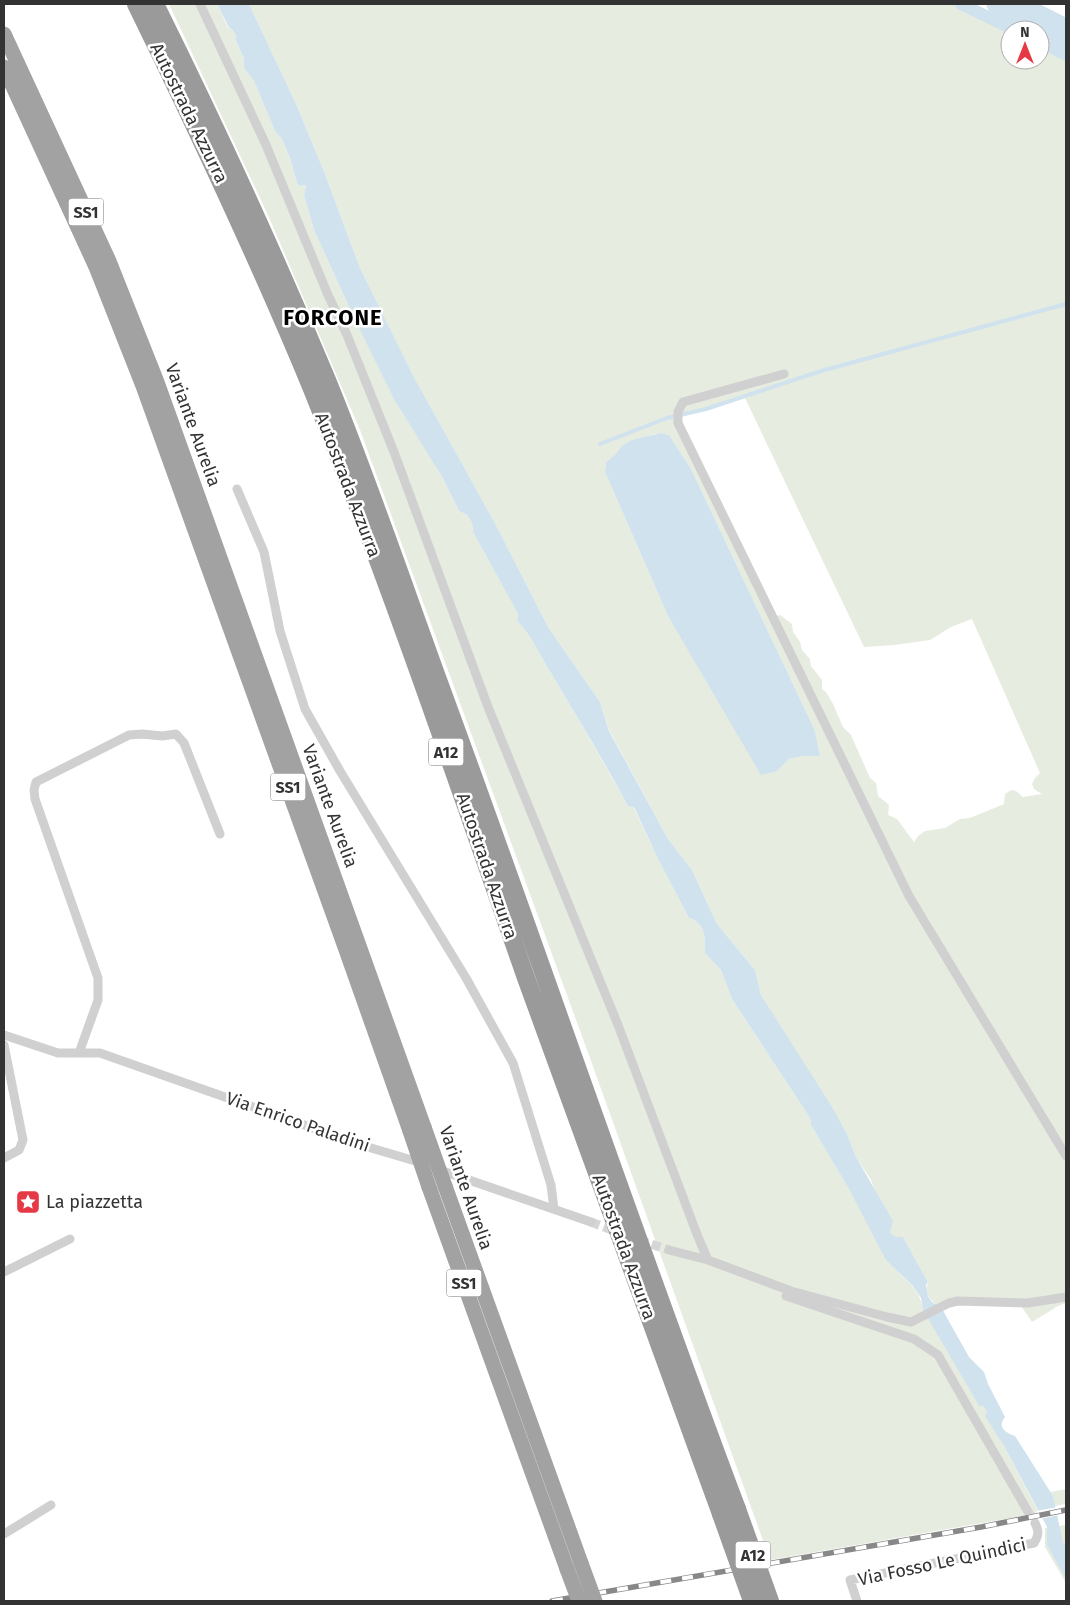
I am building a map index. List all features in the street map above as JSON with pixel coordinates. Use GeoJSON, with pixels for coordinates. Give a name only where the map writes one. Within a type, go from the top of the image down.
{"type":"FeatureCollection","features":[{"type":"Feature","properties":{"kind":"highway","name":"Autostrada Azzurra"},"geometry":{"type":"LineString","coordinates":[[136,4],[213,162],[253,250],[311,388],[407,640],[536,1005],[729,1512],[770,1601]]}},
{"type":"Feature","properties":{"kind":"highway","name":"Autostrada Azzurra"},"geometry":{"type":"LineString","coordinates":[[155,4],[238,176],[331,392],[481,796],[580,1076],[729,1512],[752,1601]]}},
{"type":"Feature","properties":{"kind":"highway","name":"Variante Aurelia"},"geometry":{"type":"LineString","coordinates":[[6,39],[109,261],[150,384],[164,444],[346,946],[417,1129],[445,1186],[595,1601]]}},
{"type":"Feature","properties":{"kind":"highway","name":"Variante Aurelia"},"geometry":{"type":"LineString","coordinates":[[4,67],[150,384],[179,440],[417,1129],[429,1187],[579,1601]]}},
{"type":"Feature","properties":{"kind":"street"},"geometry":{"type":"LineString","coordinates":[[200,4],[266,145],[328,295],[347,335],[394,452],[488,707],[618,1025],[708,1260]]}},
{"type":"Feature","properties":{"kind":"street"},"geometry":{"type":"LineString","coordinates":[[784,374],[683,402],[678,412],[678,422],[909,896],[1066,1156]]}},
{"type":"Feature","properties":{"kind":"street"},"geometry":{"type":"LineString","coordinates":[[237,489],[264,552],[280,631],[305,709],[340,771],[466,978],[513,1064],[551,1184],[554,1209]]}},
{"type":"Feature","properties":{"kind":"street"},"geometry":{"type":"LineString","coordinates":[[79,1053],[98,1000],[98,978],[35,799],[34,790],[36,782],[129,735],[162,736],[176,734],[181,737],[184,743],[220,834]]}},
{"type":"Feature","properties":{"kind":"street","name":"Via Enrico Paladini"},"geometry":{"type":"LineString","coordinates":[[4,1036],[58,1053],[100,1053],[361,1145],[408,1159],[591,1222]]}},
{"type":"Feature","properties":{"kind":"street"},"geometry":{"type":"LineString","coordinates":[[4,1045],[23,1140],[19,1150],[5,1158]]}},
{"type":"Feature","properties":{"kind":"street"},"geometry":{"type":"LineString","coordinates":[[4,1272],[70,1238]]}},
{"type":"Feature","properties":{"kind":"street"},"geometry":{"type":"LineString","coordinates":[[669,1250],[708,1260],[771,1284],[887,1318],[911,1322],[949,1303],[958,1301],[1028,1303],[1066,1297]]}},
{"type":"Feature","properties":{"kind":"street","name":"Via Fosso Le Quindici"},"geometry":{"type":"LineString","coordinates":[[771,1284],[777,1292],[914,1339],[938,1355],[1027,1510]]}},
{"type":"Feature","properties":{"kind":"street"},"geometry":{"type":"LineString","coordinates":[[4,1534],[51,1505]]}},
{"type":"Feature","properties":{"kind":"street","name":"Via Fosso Le Quindici"},"geometry":{"type":"LineString","coordinates":[[857,1601],[850,1580],[1034,1543],[1038,1537],[1039,1530],[1035,1523]]}},
{"type":"Feature","properties":{"kind":"shaded area"},"geometry":{"type":"Polygon","coordinates":[[[169,4],[217,4],[228,28],[232,29],[244,59],[244,68],[254,81],[275,131],[282,139],[298,186],[306,185],[304,195],[314,230],[356,322],[459,511],[467,515],[472,523],[473,532],[518,614],[518,622],[536,646],[628,806],[633,806],[689,918],[695,920],[702,927],[705,953],[721,970],[732,999],[810,1118],[811,1125],[900,1274],[918,1294],[923,1310],[987,1412],[986,1416],[1039,1513],[770,1560],[586,1047],[360,430],[268,215],[169,4]]]}},
{"type":"Feature","properties":{"kind":"shaded area"},"geometry":{"type":"Polygon","coordinates":[[[249,4],[961,4],[1000,23],[1000,70],[1050,70],[1050,47],[1066,55],[1066,1303],[1032,1322],[1019,1303],[958,1301],[941,1307],[929,1297],[927,1290],[928,1282],[903,1237],[896,1237],[890,1232],[871,1180],[856,1157],[847,1134],[761,995],[755,970],[717,924],[692,870],[668,839],[609,730],[600,702],[548,627],[496,525],[415,379],[360,268],[297,106],[249,4]],[[744,396],[678,418],[773,617],[780,615],[792,624],[793,632],[800,642],[802,650],[810,659],[811,666],[822,680],[822,689],[833,704],[843,727],[851,735],[870,778],[876,783],[878,796],[889,805],[888,815],[897,819],[914,842],[925,831],[945,828],[960,819],[970,818],[1004,804],[1005,794],[1011,790],[1016,791],[1023,797],[1042,794],[1034,789],[1032,784],[1040,773],[972,619],[951,627],[930,640],[864,647],[744,396]],[[661,433],[632,444],[606,462],[605,472],[668,616],[695,661],[777,771],[789,759],[804,756],[820,756],[815,731],[691,469],[669,435],[661,433]]]}},
{"type":"Feature","properties":{"kind":"shaded area"},"geometry":{"type":"Polygon","coordinates":[[[1066,1489],[1066,1504],[1055,1506],[1050,1492],[1066,1489]]]}},
{"type":"Feature","properties":{"kind":"shaded area"},"geometry":{"type":"Polygon","coordinates":[[[1066,1525],[1066,1583],[1045,1547],[1045,1528],[1066,1525]]]}},
{"type":"Feature","properties":{"kind":"water"},"geometry":{"type":"Polygon","coordinates":[[[217,4],[249,4],[297,106],[360,268],[415,379],[496,525],[548,627],[600,702],[609,731],[668,839],[692,870],[717,924],[755,970],[761,995],[832,1107],[847,1134],[856,1157],[893,1221],[890,1232],[896,1237],[903,1237],[928,1282],[926,1285],[928,1296],[932,1302],[941,1307],[969,1357],[984,1372],[1005,1417],[1002,1424],[1003,1429],[1015,1436],[1053,1496],[1063,1543],[1066,1544],[1066,1579],[1047,1545],[1047,1527],[1004,1446],[985,1416],[987,1412],[983,1406],[979,1406],[923,1310],[921,1298],[913,1286],[886,1260],[849,1189],[811,1125],[810,1118],[732,999],[721,970],[705,953],[702,927],[695,920],[689,918],[658,859],[634,807],[628,806],[536,646],[518,622],[518,614],[473,532],[472,523],[467,515],[459,511],[441,475],[394,399],[314,230],[304,195],[306,185],[298,186],[282,139],[275,131],[254,81],[244,68],[244,59],[235,39],[236,36],[232,29],[229,28],[217,4]]]}},
{"type":"Feature","properties":{"kind":"water"},"geometry":{"type":"Polygon","coordinates":[[[661,433],[669,435],[691,469],[815,731],[820,756],[804,756],[789,759],[777,771],[761,775],[668,616],[605,472],[606,462],[622,446],[632,440],[661,433]]]}},
{"type":"Feature","properties":{"kind":"pier"},"geometry":{"type":"Polygon","coordinates":[[[1058,1507],[1059,1515],[1040,1519],[1036,1511],[1058,1507]]]}},
{"type":"Feature","properties":{"kind":"waterway"},"geometry":{"type":"LineString","coordinates":[[961,4],[1000,23]]}},
{"type":"Feature","properties":{"kind":"waterway"},"geometry":{"type":"LineString","coordinates":[[997,4],[1066,39]]}},
{"type":"Feature","properties":{"kind":"waterway"},"geometry":{"type":"LineString","coordinates":[[1026,4],[1066,24]]}},
{"type":"Feature","properties":{"kind":"waterway"},"geometry":{"type":"LineString","coordinates":[[1050,47],[1066,55]]}},
{"type":"Feature","properties":{"kind":"waterway"},"geometry":{"type":"LineString","coordinates":[[600,444],[667,418],[706,409],[821,371],[1066,304]]}},
{"type":"Feature","properties":{"kind":"tunnel"},"geometry":{"type":"LineString","coordinates":[[591,1222],[617,1232]]}},
{"type":"Feature","properties":{"kind":"tunnel"},"geometry":{"type":"LineString","coordinates":[[639,1240],[669,1250]]}},
{"type":"Feature","properties":{"kind":"tunnel"},"geometry":{"type":"LineString","coordinates":[[1027,1510],[1035,1523]]}},
{"type":"Feature","properties":{"kind":"railway"},"geometry":{"type":"LineString","coordinates":[[552,1601],[981,1527],[1066,1510]]}},
{"type":"Feature","properties":{"kind":"place","name":"La piazzetta"},"geometry":{"type":"Point","coordinates":[28,1202]}},
{"type":"Feature","properties":{"kind":"district","name":"FORCONE"},"geometry":{"type":"Point","coordinates":[333,317]}}]}
